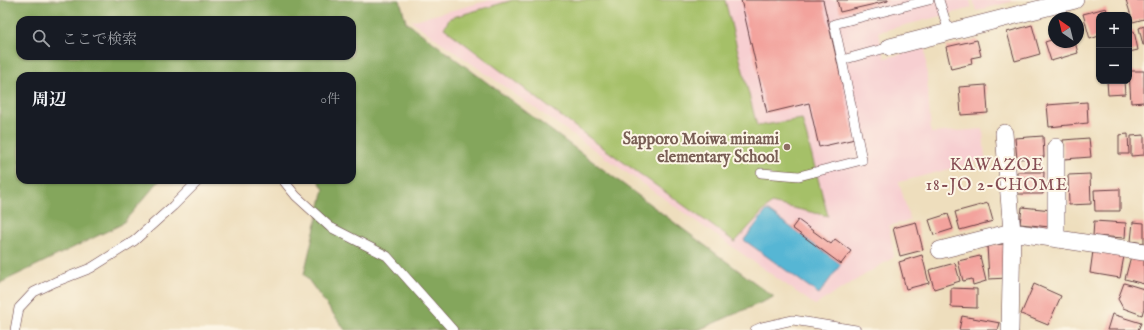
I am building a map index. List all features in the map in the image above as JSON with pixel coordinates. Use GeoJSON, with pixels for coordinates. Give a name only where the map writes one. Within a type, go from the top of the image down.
{"type":"FeatureCollection","features":[{"type":"Feature","properties":{"kind":"street"},"geometry":{"type":"LineString","coordinates":[[890,47],[1075,0]]}},
{"type":"Feature","properties":{"kind":"street"},"geometry":{"type":"LineString","coordinates":[[1004,133],[1012,232],[1010,330]]}},
{"type":"Feature","properties":{"kind":"street"},"geometry":{"type":"LineString","coordinates":[[1056,147],[1056,238]]}},
{"type":"Feature","properties":{"kind":"street"},"geometry":{"type":"LineString","coordinates":[[940,250],[1012,232],[1144,252]]}},
{"type":"Feature","properties":{"kind":"lane"},"geometry":{"type":"LineString","coordinates":[[761,173],[799,176],[862,160],[834,24],[929,0]]}},
{"type":"Feature","properties":{"kind":"lane"},"geometry":{"type":"LineString","coordinates":[[939,0],[949,32]]}},
{"type":"Feature","properties":{"kind":"lane"},"geometry":{"type":"LineString","coordinates":[[842,60],[890,47]]}},
{"type":"Feature","properties":{"kind":"lane"},"geometry":{"type":"LineString","coordinates":[[15,330],[18,308],[34,292],[91,268],[134,241],[195,184]]}},
{"type":"Feature","properties":{"kind":"lane"},"geometry":{"type":"LineString","coordinates":[[286,184],[296,196],[330,226],[387,256],[453,330]]}},
{"type":"Feature","properties":{"kind":"lane"},"geometry":{"type":"LineString","coordinates":[[755,330],[762,326],[792,320],[856,330]]}},
{"type":"Feature","properties":{"kind":"shaded area","name":"Sapporo Moiwa minami elementary School"},"geometry":{"type":"Polygon","coordinates":[[[491,0],[970,0],[972,8],[878,32],[885,58],[925,48],[931,133],[983,129],[985,160],[899,182],[910,220],[889,226],[894,257],[815,305],[411,21],[491,0]]]}},
{"type":"Feature","properties":{"kind":"shaded area"},"geometry":{"type":"Polygon","coordinates":[[[973,0],[1017,0],[976,11],[973,0]]]}},
{"type":"Feature","properties":{"kind":"green space"},"geometry":{"type":"Polygon","coordinates":[[[0,0],[400,0],[406,22],[774,297],[698,330],[345,330],[304,274],[324,189],[321,184],[356,184],[356,72],[16,72],[16,184],[157,184],[122,224],[0,283],[0,0]]]}},
{"type":"Feature","properties":{"kind":"green space"},"geometry":{"type":"Polygon","coordinates":[[[513,0],[725,0],[757,126],[802,119],[828,216],[771,203],[735,242],[591,139],[444,28],[450,18],[513,0]]]}},
{"type":"Feature","properties":{"kind":"water"},"geometry":{"type":"Polygon","coordinates":[[[767,210],[841,264],[819,294],[744,240],[767,210]]]}},
{"type":"Feature","properties":{"kind":"building"},"geometry":{"type":"Polygon","coordinates":[[[741,0],[823,0],[855,139],[819,147],[809,103],[767,113],[741,0]]]}},
{"type":"Feature","properties":{"kind":"building"},"geometry":{"type":"Polygon","coordinates":[[[837,0],[888,0],[888,1],[840,12],[837,0]]]}},
{"type":"Feature","properties":{"kind":"building"},"geometry":{"type":"Polygon","coordinates":[[[1126,0],[1144,0],[1144,19],[1133,22],[1132,12],[1130,12],[1126,0]]]}},
{"type":"Feature","properties":{"kind":"building"},"geometry":{"type":"Polygon","coordinates":[[[1106,8],[1107,12],[1096,12],[1096,37],[1090,39],[1084,14],[1106,8]]]}},
{"type":"Feature","properties":{"kind":"building"},"geometry":{"type":"Polygon","coordinates":[[[1032,25],[1040,54],[1015,61],[1007,32],[1032,25]]]}},
{"type":"Feature","properties":{"kind":"building"},"geometry":{"type":"Polygon","coordinates":[[[1144,26],[1144,45],[1143,45],[1139,28],[1144,26]]]}},
{"type":"Feature","properties":{"kind":"building"},"geometry":{"type":"Polygon","coordinates":[[[1132,31],[1134,31],[1138,50],[1132,51],[1132,48],[1132,31]]]}},
{"type":"Feature","properties":{"kind":"building"},"geometry":{"type":"Polygon","coordinates":[[[977,40],[981,56],[971,58],[972,64],[951,69],[946,47],[977,40]]]}},
{"type":"Feature","properties":{"kind":"building"},"geometry":{"type":"Polygon","coordinates":[[[1048,41],[1048,48],[1077,48],[1078,53],[1051,61],[1045,42],[1048,41]]]}},
{"type":"Feature","properties":{"kind":"building"},"geometry":{"type":"Polygon","coordinates":[[[1132,71],[1144,71],[1144,102],[1131,103],[1130,84],[1132,84],[1132,71]]]}},
{"type":"Feature","properties":{"kind":"building"},"geometry":{"type":"Polygon","coordinates":[[[1107,84],[1124,84],[1125,94],[1108,95],[1107,84]]]}},
{"type":"Feature","properties":{"kind":"building"},"geometry":{"type":"Polygon","coordinates":[[[986,85],[988,113],[961,115],[959,87],[986,85]]]}},
{"type":"Feature","properties":{"kind":"building"},"geometry":{"type":"Polygon","coordinates":[[[1087,102],[1088,123],[1049,127],[1047,105],[1087,102]]]}},
{"type":"Feature","properties":{"kind":"building"},"geometry":{"type":"Polygon","coordinates":[[[1128,134],[1129,154],[1119,154],[1119,135],[1128,134]]]}},
{"type":"Feature","properties":{"kind":"building"},"geometry":{"type":"Polygon","coordinates":[[[1144,135],[1144,155],[1131,156],[1131,136],[1144,135]]]}},
{"type":"Feature","properties":{"kind":"building"},"geometry":{"type":"Polygon","coordinates":[[[1043,136],[1044,157],[1017,159],[1015,138],[1043,136]]]}},
{"type":"Feature","properties":{"kind":"building"},"geometry":{"type":"Polygon","coordinates":[[[1089,138],[1091,157],[1064,159],[1063,140],[1089,138]]]}},
{"type":"Feature","properties":{"kind":"building"},"geometry":{"type":"Polygon","coordinates":[[[1017,172],[1044,172],[1043,194],[1017,194],[1017,172]]]}},
{"type":"Feature","properties":{"kind":"building"},"geometry":{"type":"Polygon","coordinates":[[[1090,174],[1091,204],[1069,205],[1068,175],[1090,174]]]}},
{"type":"Feature","properties":{"kind":"building"},"geometry":{"type":"Polygon","coordinates":[[[1120,189],[1120,211],[1095,211],[1094,190],[1120,189]]]}},
{"type":"Feature","properties":{"kind":"building"},"geometry":{"type":"Polygon","coordinates":[[[988,203],[993,221],[960,230],[955,212],[988,203]]]}},
{"type":"Feature","properties":{"kind":"building"},"geometry":{"type":"Polygon","coordinates":[[[1022,207],[1052,210],[1050,227],[1020,224],[1022,207]]]}},
{"type":"Feature","properties":{"kind":"building"},"geometry":{"type":"Polygon","coordinates":[[[948,214],[953,229],[934,235],[929,220],[948,214]]]}},
{"type":"Feature","properties":{"kind":"building"},"geometry":{"type":"Polygon","coordinates":[[[798,220],[831,244],[835,239],[851,251],[841,264],[792,228],[798,220]]]}},
{"type":"Feature","properties":{"kind":"building"},"geometry":{"type":"Polygon","coordinates":[[[1094,221],[1126,223],[1125,238],[1093,236],[1094,221]]]}},
{"type":"Feature","properties":{"kind":"building"},"geometry":{"type":"Polygon","coordinates":[[[916,222],[923,250],[900,256],[893,228],[916,222]]]}},
{"type":"Feature","properties":{"kind":"building"},"geometry":{"type":"Polygon","coordinates":[[[1133,222],[1144,223],[1144,243],[1131,241],[1133,222]]]}},
{"type":"Feature","properties":{"kind":"building"},"geometry":{"type":"Polygon","coordinates":[[[1005,244],[1007,278],[989,279],[987,245],[1005,244]]]}},
{"type":"Feature","properties":{"kind":"building"},"geometry":{"type":"Polygon","coordinates":[[[1093,251],[1124,256],[1120,278],[1090,273],[1093,251]]]}},
{"type":"Feature","properties":{"kind":"building"},"geometry":{"type":"Polygon","coordinates":[[[922,255],[929,283],[906,289],[899,262],[922,255]]]}},
{"type":"Feature","properties":{"kind":"building"},"geometry":{"type":"Polygon","coordinates":[[[980,256],[986,281],[973,285],[972,279],[963,281],[958,261],[980,256]]]}},
{"type":"Feature","properties":{"kind":"building"},"geometry":{"type":"Polygon","coordinates":[[[1131,256],[1144,260],[1144,284],[1125,279],[1131,256]]]}},
{"type":"Feature","properties":{"kind":"building"},"geometry":{"type":"Polygon","coordinates":[[[955,263],[960,281],[934,289],[929,270],[955,263]]]}},
{"type":"Feature","properties":{"kind":"building"},"geometry":{"type":"Polygon","coordinates":[[[1124,283],[1144,289],[1144,308],[1142,315],[1123,308],[1118,299],[1124,283]]]}},
{"type":"Feature","properties":{"kind":"building"},"geometry":{"type":"Polygon","coordinates":[[[1034,284],[1061,296],[1048,325],[1021,314],[1034,284]]]}},
{"type":"Feature","properties":{"kind":"building"},"geometry":{"type":"Polygon","coordinates":[[[951,288],[977,289],[977,308],[951,307],[951,288]]]}},
{"type":"Feature","properties":{"kind":"building"},"geometry":{"type":"Polygon","coordinates":[[[1112,314],[1141,323],[1138,330],[1107,330],[1112,314]]]}},
{"type":"Feature","properties":{"kind":"building"},"geometry":{"type":"Polygon","coordinates":[[[962,316],[1000,323],[998,330],[959,330],[962,316]]]}},
{"type":"Feature","properties":{"kind":"place","name":"Sapporo Moiwa minami elementary School"},"geometry":{"type":"Point","coordinates":[787,147]}},
{"type":"Feature","properties":{"kind":"district","name":"KAWAZOE 18-JO 2-CHOME"},"geometry":{"type":"Point","coordinates":[997,174]}}]}
